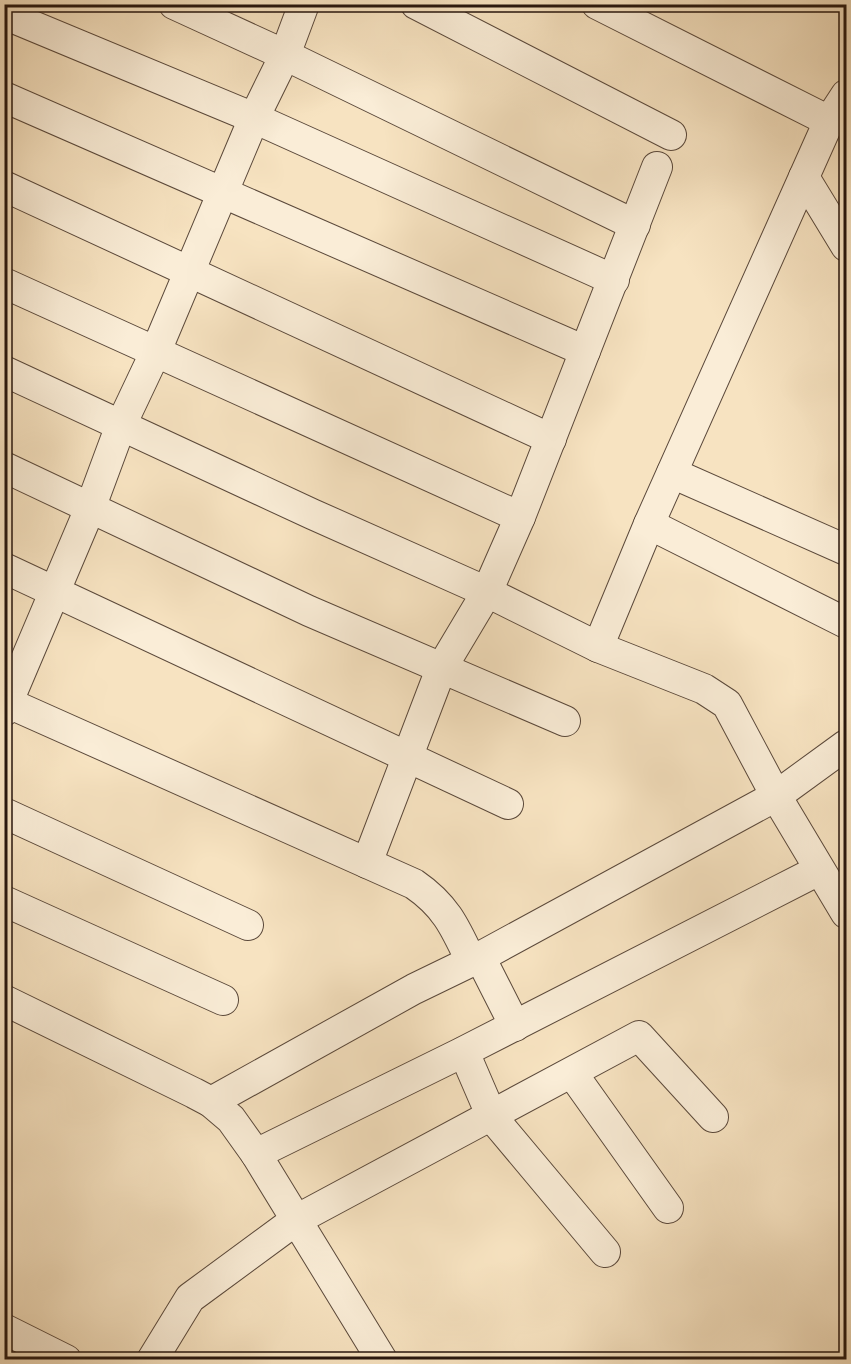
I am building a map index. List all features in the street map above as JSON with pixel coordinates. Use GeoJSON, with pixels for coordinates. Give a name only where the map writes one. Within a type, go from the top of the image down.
{"type":"FeatureCollection","features":[{"type":"Feature","properties":{"kind":"street"},"geometry":{"type":"LineString","coordinates":[[174,4],[285,55],[635,225]]}},
{"type":"Feature","properties":{"kind":"street"},"geometry":{"type":"LineString","coordinates":[[304,4],[285,55],[254,118],[156,351],[121,425],[91,506],[6,705],[414,884],[432,896],[445,909],[515,1026]]}},
{"type":"Feature","properties":{"kind":"street"},"geometry":{"type":"LineString","coordinates":[[416,4],[671,135]]}},
{"type":"Feature","properties":{"kind":"street"},"geometry":{"type":"LineString","coordinates":[[597,4],[829,121]]}},
{"type":"Feature","properties":{"kind":"street"},"geometry":{"type":"LineString","coordinates":[[4,14],[254,118],[614,280]]}},
{"type":"Feature","properties":{"kind":"street"},"geometry":{"type":"LineString","coordinates":[[598,647],[649,524],[829,121],[846,95]]}},
{"type":"Feature","properties":{"kind":"street"},"geometry":{"type":"LineString","coordinates":[[4,97],[585,351]]}},
{"type":"Feature","properties":{"kind":"street"},"geometry":{"type":"LineString","coordinates":[[367,863],[441,669],[487,592],[520,517],[657,167]]}},
{"type":"Feature","properties":{"kind":"street"},"geometry":{"type":"LineString","coordinates":[[804,177],[846,246]]}},
{"type":"Feature","properties":{"kind":"street"},"geometry":{"type":"LineString","coordinates":[[4,186],[551,439]]}},
{"type":"Feature","properties":{"kind":"street"},"geometry":{"type":"LineString","coordinates":[[4,283],[520,517]]}},
{"type":"Feature","properties":{"kind":"street"},"geometry":{"type":"LineString","coordinates":[[4,371],[487,592],[598,647],[704,689],[727,704],[776,796],[846,913]]}},
{"type":"Feature","properties":{"kind":"street"},"geometry":{"type":"LineString","coordinates":[[4,467],[91,506],[309,611],[565,721]]}},
{"type":"Feature","properties":{"kind":"street"},"geometry":{"type":"LineString","coordinates":[[672,473],[846,550]]}},
{"type":"Feature","properties":{"kind":"street"},"geometry":{"type":"LineString","coordinates":[[649,524],[846,623]]}},
{"type":"Feature","properties":{"kind":"street"},"geometry":{"type":"LineString","coordinates":[[4,568],[508,804]]}},
{"type":"Feature","properties":{"kind":"street"},"geometry":{"type":"LineString","coordinates":[[211,1102],[414,989],[475,959],[776,796],[846,745]]}},
{"type":"Feature","properties":{"kind":"street"},"geometry":{"type":"LineString","coordinates":[[4,813],[248,925]]}},
{"type":"Feature","properties":{"kind":"street"},"geometry":{"type":"LineString","coordinates":[[256,1154],[464,1052],[819,870]]}},
{"type":"Feature","properties":{"kind":"street"},"geometry":{"type":"LineString","coordinates":[[4,901],[223,1000]]}},
{"type":"Feature","properties":{"kind":"street"},"geometry":{"type":"LineString","coordinates":[[4,1000],[211,1102],[231,1119],[256,1154],[382,1359]]}},
{"type":"Feature","properties":{"kind":"street"},"geometry":{"type":"LineString","coordinates":[[152,1359],[190,1298],[296,1220],[492,1117],[639,1036],[713,1117]]}},
{"type":"Feature","properties":{"kind":"street"},"geometry":{"type":"LineString","coordinates":[[464,1052],[492,1117],[606,1252]]}},
{"type":"Feature","properties":{"kind":"street"},"geometry":{"type":"LineString","coordinates":[[572,1073],[668,1208]]}},
{"type":"Feature","properties":{"kind":"street"},"geometry":{"type":"LineString","coordinates":[[4,1329],[54,1357]]}}]}
